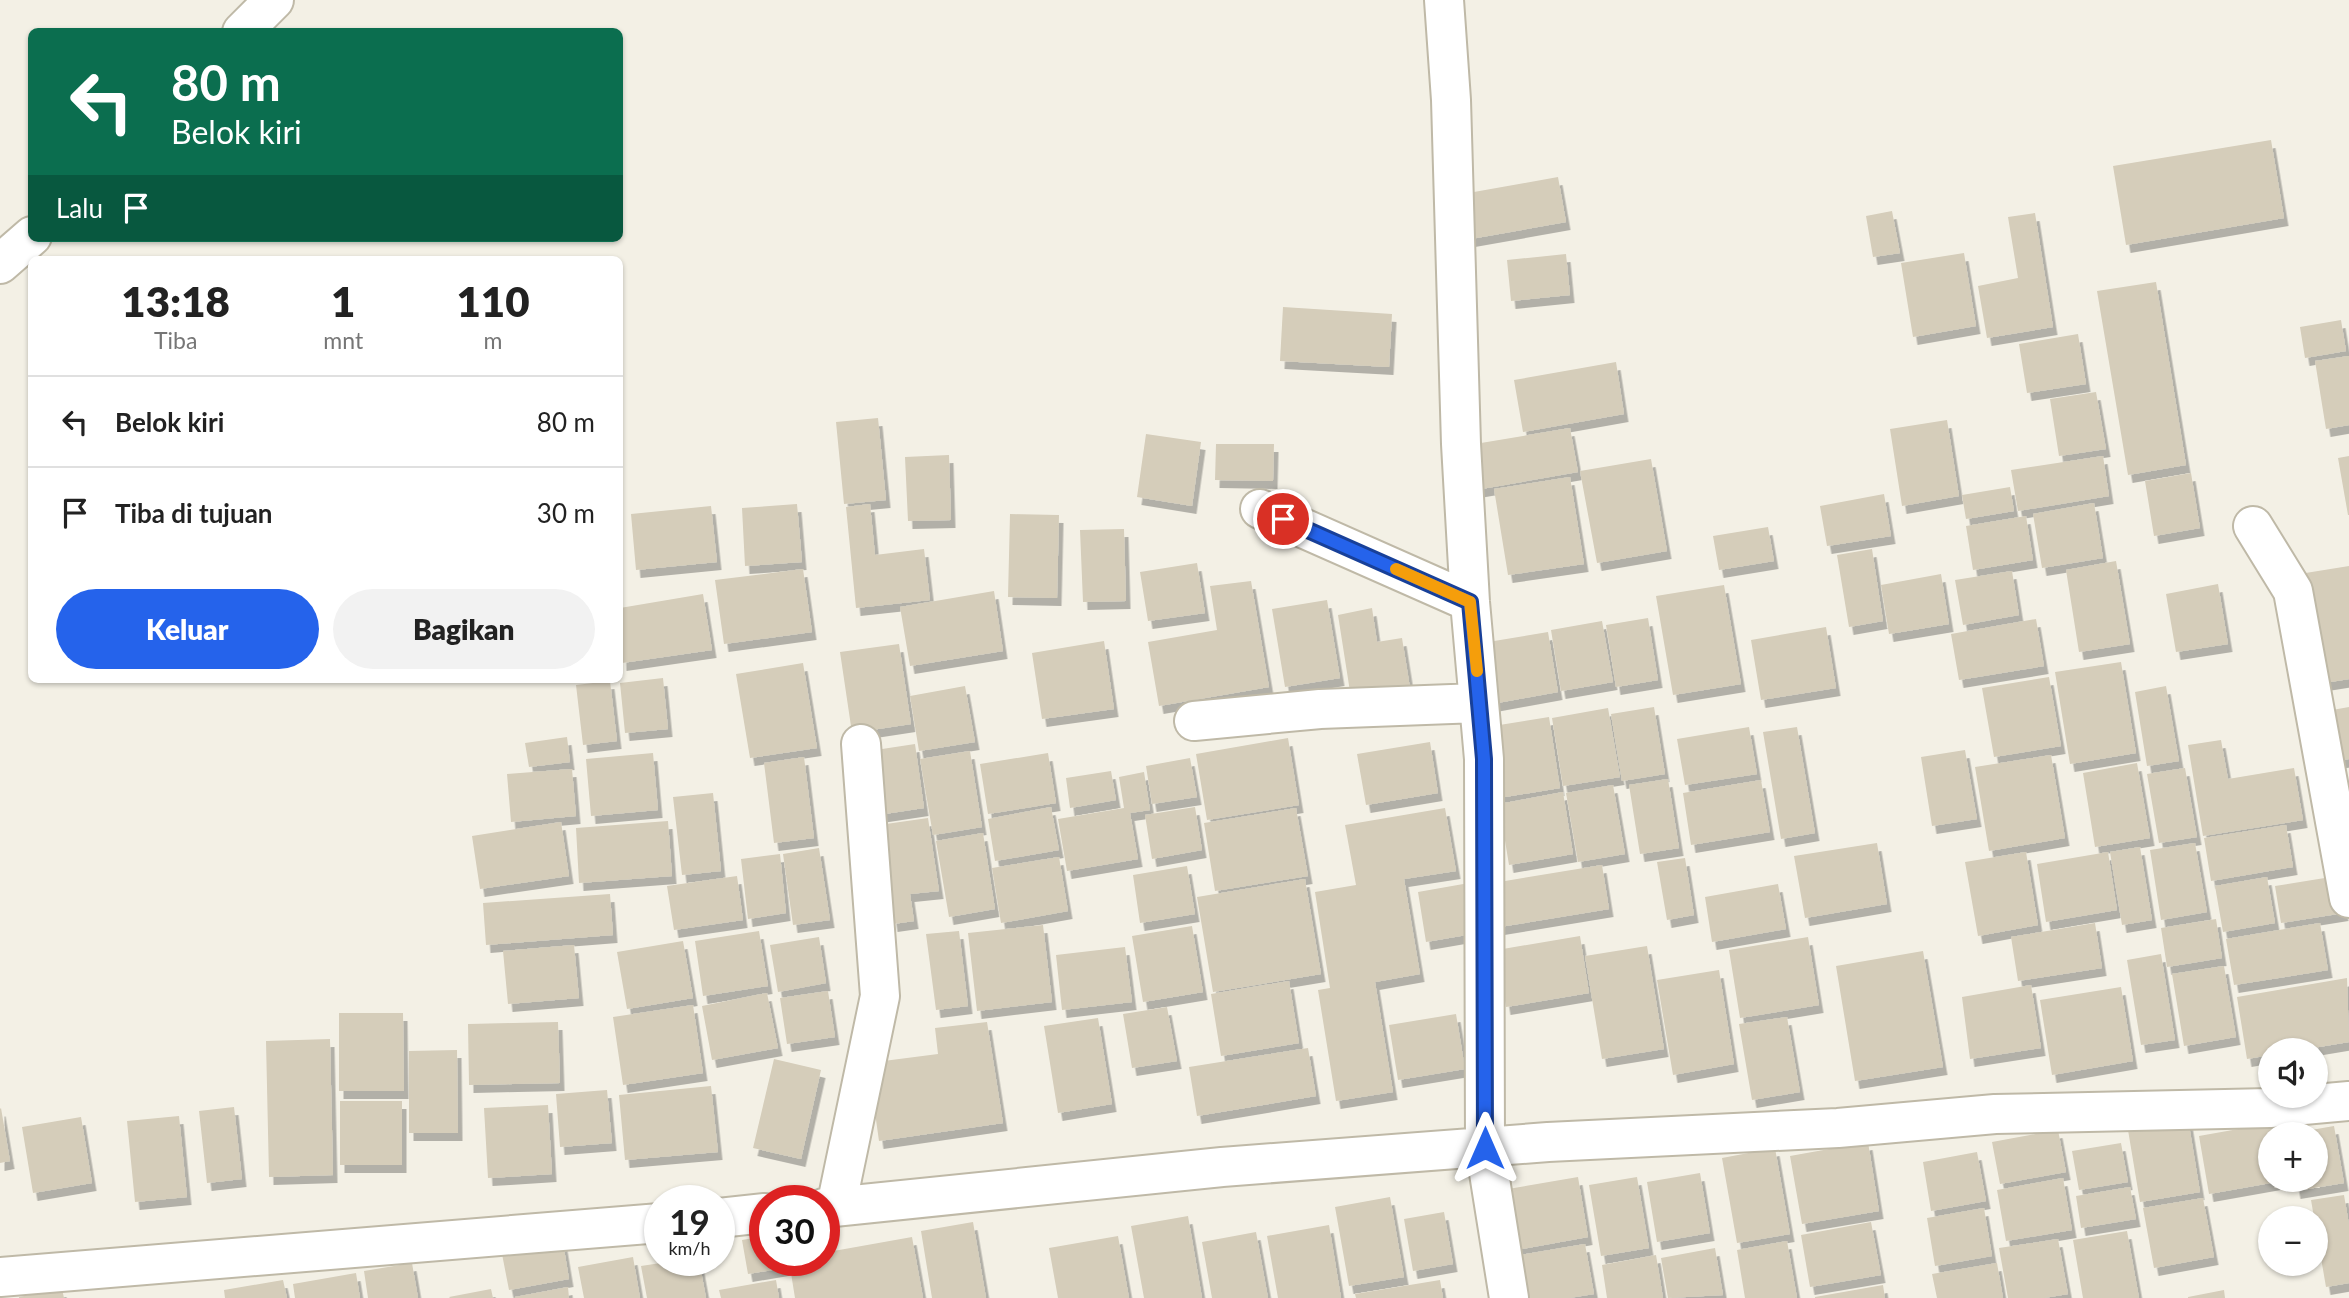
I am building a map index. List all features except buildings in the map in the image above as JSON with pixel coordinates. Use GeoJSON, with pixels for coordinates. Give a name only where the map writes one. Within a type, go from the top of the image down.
{"type":"FeatureCollection","features":[{"type":"Feature","properties":{"kind":"street"},"geometry":{"type":"LineString","coordinates":[[246,28],[274,0]]}},
{"type":"Feature","properties":{"kind":"street"},"geometry":{"type":"LineString","coordinates":[[1444,0],[1451,100],[1461,444],[1470,602],[1484,759],[1485,1148],[1509,1298]]}},
{"type":"Feature","properties":{"kind":"street"},"geometry":{"type":"LineString","coordinates":[[0,264],[28,240]]}},
{"type":"Feature","properties":{"kind":"street"},"geometry":{"type":"LineString","coordinates":[[1260,509],[1470,602]]}},
{"type":"Feature","properties":{"kind":"street"},"geometry":{"type":"LineString","coordinates":[[2253,526],[2293,591],[2349,898]]}},
{"type":"Feature","properties":{"kind":"street"},"geometry":{"type":"LineString","coordinates":[[1194,721],[1320,709],[1478,703]]}},
{"type":"Feature","properties":{"kind":"street"},"geometry":{"type":"LineString","coordinates":[[835,1185],[880,996],[862,744]]}},
{"type":"Feature","properties":{"kind":"street"},"geometry":{"type":"LineString","coordinates":[[840,1206],[1222,1167],[1548,1142],[1838,1128],[1995,1114],[2270,1108],[2349,1101]]}},
{"type":"Feature","properties":{"kind":"street"},"geometry":{"type":"LineString","coordinates":[[0,1277],[644,1224]]}},
{"type":"Feature","properties":{"kind":"slow traffic"},"geometry":{"type":"LineString","coordinates":[[1396,569],[1470,602],[1477,671]]}},
{"type":"Feature","properties":{"kind":"route"},"geometry":{"type":"LineString","coordinates":[[1283,519],[1470,602],[1484,759],[1485,1148]]}}]}
